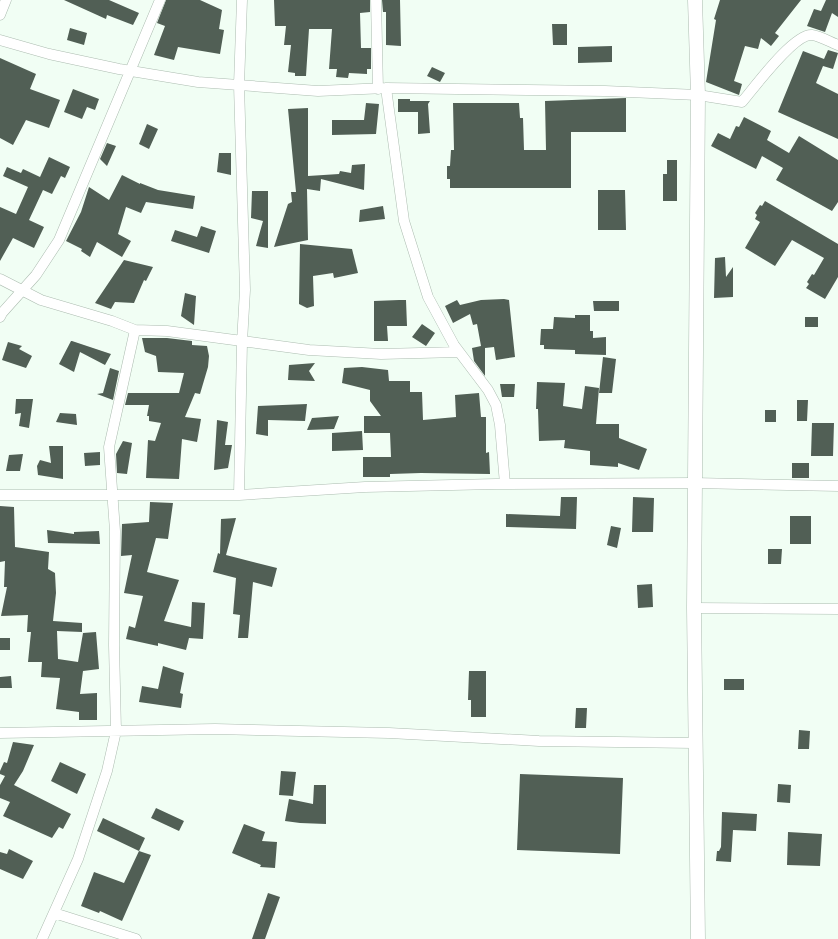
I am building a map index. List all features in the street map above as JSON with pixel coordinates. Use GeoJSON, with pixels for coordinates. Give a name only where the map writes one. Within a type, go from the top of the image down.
{"type":"FeatureCollection","features":[{"type":"Feature","properties":{"kind":"street"},"geometry":{"type":"LineString","coordinates":[[0,15],[6,0]]}},
{"type":"Feature","properties":{"kind":"street"},"geometry":{"type":"LineString","coordinates":[[0,317],[36,275],[58,240],[160,0]]}},
{"type":"Feature","properties":{"kind":"street"},"geometry":{"type":"LineString","coordinates":[[239,495],[242,342],[245,290],[239,85],[242,0]]}},
{"type":"Feature","properties":{"kind":"street"},"geometry":{"type":"LineString","coordinates":[[376,0],[382,89],[404,221],[428,297],[459,352],[488,390],[496,405],[500,425],[506,484]]}},
{"type":"Feature","properties":{"kind":"street"},"geometry":{"type":"LineString","coordinates":[[695,0],[698,95],[694,483],[694,743],[698,939]]}},
{"type":"Feature","properties":{"kind":"street"},"geometry":{"type":"LineString","coordinates":[[0,40],[49,54],[130,71],[198,82],[318,91],[382,89],[605,91],[698,95],[742,102],[781,55],[802,37],[812,35],[838,45]]}},
{"type":"Feature","properties":{"kind":"street"},"geometry":{"type":"LineString","coordinates":[[0,278],[41,300],[112,321],[135,330],[167,331],[309,350],[381,354],[459,352]]}},
{"type":"Feature","properties":{"kind":"street"},"geometry":{"type":"LineString","coordinates":[[42,939],[78,859],[107,770],[116,731],[114,645],[115,531],[109,447],[135,330]]}},
{"type":"Feature","properties":{"kind":"street"},"geometry":{"type":"LineString","coordinates":[[0,495],[239,495],[365,487],[506,484],[694,483],[838,486]]}},
{"type":"Feature","properties":{"kind":"street"},"geometry":{"type":"LineString","coordinates":[[694,608],[838,609]]}},
{"type":"Feature","properties":{"kind":"street"},"geometry":{"type":"LineString","coordinates":[[0,733],[215,729],[389,733],[538,741],[694,743]]}},
{"type":"Feature","properties":{"kind":"street"},"geometry":{"type":"LineString","coordinates":[[54,913],[136,939]]}},
{"type":"Feature","properties":{"kind":"building"},"geometry":{"type":"Polygon","coordinates":[[[64,0],[109,0],[139,13],[133,25],[107,15],[106,19],[64,0]]]}},
{"type":"Feature","properties":{"kind":"building"},"geometry":{"type":"Polygon","coordinates":[[[166,0],[200,0],[222,10],[219,29],[224,30],[220,54],[178,47],[174,60],[154,55],[165,26],[157,23],[166,0]]]}},
{"type":"Feature","properties":{"kind":"building"},"geometry":{"type":"Polygon","coordinates":[[[274,0],[370,0],[370,12],[360,13],[361,48],[371,48],[371,69],[367,69],[367,74],[349,73],[348,78],[336,77],[337,69],[329,69],[332,29],[309,29],[306,76],[295,76],[295,73],[288,72],[291,45],[284,45],[286,26],[275,26],[274,0]]]}},
{"type":"Feature","properties":{"kind":"building"},"geometry":{"type":"Polygon","coordinates":[[[382,0],[400,0],[401,46],[386,45],[386,12],[383,12],[382,0]]]}},
{"type":"Feature","properties":{"kind":"building"},"geometry":{"type":"Polygon","coordinates":[[[720,0],[801,0],[775,33],[779,36],[771,46],[761,38],[758,49],[745,46],[734,81],[742,84],[739,95],[706,82],[716,20],[714,19],[720,0]]]}},
{"type":"Feature","properties":{"kind":"building"},"geometry":{"type":"Polygon","coordinates":[[[826,0],[838,0],[838,17],[832,13],[825,32],[807,26],[814,9],[821,11],[826,0]]]}},
{"type":"Feature","properties":{"kind":"building"},"geometry":{"type":"Polygon","coordinates":[[[552,24],[567,24],[567,45],[553,45],[552,24]]]}},
{"type":"Feature","properties":{"kind":"building"},"geometry":{"type":"Polygon","coordinates":[[[70,28],[87,33],[84,45],[67,40],[70,28]]]}},
{"type":"Feature","properties":{"kind":"building"},"geometry":{"type":"Polygon","coordinates":[[[612,46],[612,62],[578,63],[578,47],[612,46]]]}},
{"type":"Feature","properties":{"kind":"building"},"geometry":{"type":"Polygon","coordinates":[[[828,50],[838,53],[833,69],[823,66],[816,83],[838,94],[838,139],[778,112],[803,51],[824,59],[828,50]]]}},
{"type":"Feature","properties":{"kind":"building"},"geometry":{"type":"Polygon","coordinates":[[[0,58],[36,74],[30,89],[60,100],[49,128],[26,120],[13,145],[0,138],[0,58]]]}},
{"type":"Feature","properties":{"kind":"building"},"geometry":{"type":"Polygon","coordinates":[[[432,67],[445,73],[440,82],[427,76],[432,67]]]}},
{"type":"Feature","properties":{"kind":"building"},"geometry":{"type":"Polygon","coordinates":[[[73,89],[99,99],[95,110],[87,107],[82,119],[64,112],[73,89]]]}},
{"type":"Feature","properties":{"kind":"building"},"geometry":{"type":"Polygon","coordinates":[[[626,98],[626,132],[571,132],[571,188],[450,188],[450,179],[447,179],[447,166],[450,166],[451,150],[454,150],[453,103],[519,103],[520,118],[523,118],[524,150],[546,150],[545,101],[626,98]]]}},
{"type":"Feature","properties":{"kind":"building"},"geometry":{"type":"Polygon","coordinates":[[[398,99],[410,99],[410,101],[430,101],[428,104],[430,133],[418,134],[418,112],[398,112],[398,99]]]}},
{"type":"Feature","properties":{"kind":"building"},"geometry":{"type":"Polygon","coordinates":[[[366,103],[379,104],[376,134],[332,135],[332,120],[364,120],[366,103]]]}},
{"type":"Feature","properties":{"kind":"building"},"geometry":{"type":"Polygon","coordinates":[[[308,108],[308,176],[339,174],[340,171],[351,173],[352,165],[365,164],[364,190],[321,179],[320,191],[307,189],[308,240],[274,247],[288,204],[292,202],[291,192],[296,192],[288,109],[308,108]]]}},
{"type":"Feature","properties":{"kind":"building"},"geometry":{"type":"Polygon","coordinates":[[[744,117],[771,131],[767,140],[789,153],[799,136],[838,160],[838,202],[832,211],[776,180],[783,168],[762,156],[756,169],[711,146],[718,133],[730,139],[736,126],[739,127],[744,117]]]}},
{"type":"Feature","properties":{"kind":"building"},"geometry":{"type":"Polygon","coordinates":[[[147,124],[158,129],[149,149],[139,144],[147,124]]]}},
{"type":"Feature","properties":{"kind":"building"},"geometry":{"type":"Polygon","coordinates":[[[107,143],[116,146],[107,166],[100,159],[107,143]]]}},
{"type":"Feature","properties":{"kind":"building"},"geometry":{"type":"Polygon","coordinates":[[[219,153],[231,153],[231,175],[217,172],[219,153]]]}},
{"type":"Feature","properties":{"kind":"building"},"geometry":{"type":"Polygon","coordinates":[[[49,157],[70,167],[65,178],[61,176],[52,194],[43,190],[29,220],[44,227],[34,248],[13,238],[0,261],[0,207],[16,214],[28,187],[3,176],[7,167],[21,173],[23,169],[40,177],[49,157]]]}},
{"type":"Feature","properties":{"kind":"building"},"geometry":{"type":"Polygon","coordinates":[[[667,160],[677,160],[677,201],[663,201],[663,174],[667,174],[667,160]]]}},
{"type":"Feature","properties":{"kind":"building"},"geometry":{"type":"Polygon","coordinates":[[[122,175],[140,184],[158,190],[195,196],[193,209],[146,202],[141,213],[126,207],[118,234],[131,241],[122,257],[97,242],[90,257],[81,251],[82,249],[66,241],[81,212],[89,187],[109,200],[122,175]]]}},
{"type":"Feature","properties":{"kind":"building"},"geometry":{"type":"Polygon","coordinates":[[[598,190],[625,190],[626,230],[598,230],[598,190]]]}},
{"type":"Feature","properties":{"kind":"building"},"geometry":{"type":"Polygon","coordinates":[[[252,191],[268,191],[268,248],[256,246],[263,221],[251,218],[252,191]]]}},
{"type":"Feature","properties":{"kind":"building"},"geometry":{"type":"Polygon","coordinates":[[[765,201],[838,244],[838,277],[825,299],[806,288],[809,284],[807,282],[812,274],[814,275],[824,258],[792,240],[775,266],[745,248],[760,222],[755,219],[757,215],[755,213],[760,205],[762,206],[765,201]]]}},
{"type":"Feature","properties":{"kind":"building"},"geometry":{"type":"Polygon","coordinates":[[[383,206],[385,219],[359,222],[360,210],[383,206]]]}},
{"type":"Feature","properties":{"kind":"building"},"geometry":{"type":"Polygon","coordinates":[[[201,226],[216,231],[209,253],[171,241],[175,230],[197,237],[201,226]]]}},
{"type":"Feature","properties":{"kind":"building"},"geometry":{"type":"Polygon","coordinates":[[[300,244],[352,249],[358,273],[334,278],[333,273],[313,276],[314,306],[307,308],[299,304],[300,244]]]}},
{"type":"Feature","properties":{"kind":"building"},"geometry":{"type":"Polygon","coordinates":[[[725,257],[726,277],[733,267],[733,297],[714,298],[715,258],[725,257]]]}},
{"type":"Feature","properties":{"kind":"building"},"geometry":{"type":"Polygon","coordinates":[[[124,260],[153,267],[146,281],[144,280],[134,303],[115,302],[111,309],[95,303],[124,260]]]}},
{"type":"Feature","properties":{"kind":"building"},"geometry":{"type":"Polygon","coordinates":[[[185,293],[196,296],[194,325],[181,316],[185,293]]]}},
{"type":"Feature","properties":{"kind":"building"},"geometry":{"type":"Polygon","coordinates":[[[406,300],[407,326],[387,326],[388,341],[374,341],[374,301],[406,300]]]}},
{"type":"Feature","properties":{"kind":"building"},"geometry":{"type":"Polygon","coordinates":[[[457,300],[460,305],[481,300],[509,300],[515,357],[496,360],[494,347],[485,348],[485,376],[474,361],[472,348],[481,346],[477,324],[473,325],[470,314],[453,323],[445,306],[457,300]]]}},
{"type":"Feature","properties":{"kind":"building"},"geometry":{"type":"Polygon","coordinates":[[[593,301],[619,301],[619,311],[594,311],[593,301]]]}},
{"type":"Feature","properties":{"kind":"building"},"geometry":{"type":"Polygon","coordinates":[[[575,315],[590,315],[590,331],[593,331],[593,338],[606,337],[606,355],[575,354],[575,350],[544,349],[544,345],[540,345],[541,329],[553,329],[554,317],[575,318],[575,315]]]}},
{"type":"Feature","properties":{"kind":"building"},"geometry":{"type":"Polygon","coordinates":[[[805,317],[818,317],[818,327],[805,327],[805,317]]]}},
{"type":"Feature","properties":{"kind":"building"},"geometry":{"type":"Polygon","coordinates":[[[422,324],[435,333],[426,346],[412,337],[422,324]]]}},
{"type":"Feature","properties":{"kind":"building"},"geometry":{"type":"Polygon","coordinates":[[[142,338],[167,338],[192,341],[192,345],[207,346],[209,356],[208,367],[200,394],[195,393],[185,417],[201,419],[197,442],[182,439],[179,479],[146,478],[148,440],[155,441],[161,423],[149,421],[149,416],[147,416],[149,405],[125,405],[128,393],[179,393],[184,373],[158,372],[156,356],[145,352],[142,338]]]}},
{"type":"Feature","properties":{"kind":"building"},"geometry":{"type":"Polygon","coordinates":[[[71,341],[111,354],[105,365],[80,352],[74,372],[59,364],[71,341]]]}},
{"type":"Feature","properties":{"kind":"building"},"geometry":{"type":"Polygon","coordinates":[[[8,342],[22,346],[19,349],[32,356],[26,368],[2,360],[8,342]]]}},
{"type":"Feature","properties":{"kind":"building"},"geometry":{"type":"Polygon","coordinates":[[[603,357],[616,359],[612,393],[599,393],[603,357]]]}},
{"type":"Feature","properties":{"kind":"building"},"geometry":{"type":"Polygon","coordinates":[[[315,363],[309,371],[315,381],[288,380],[289,365],[315,363]]]}},
{"type":"Feature","properties":{"kind":"building"},"geometry":{"type":"Polygon","coordinates":[[[362,367],[388,370],[389,381],[410,381],[410,392],[422,392],[423,420],[456,417],[455,395],[479,393],[481,417],[486,417],[486,453],[489,452],[490,474],[421,473],[390,474],[390,477],[363,477],[363,457],[391,457],[390,433],[364,433],[364,416],[381,416],[370,401],[370,390],[342,383],[344,368],[362,367]]]}},
{"type":"Feature","properties":{"kind":"building"},"geometry":{"type":"Polygon","coordinates":[[[110,368],[119,371],[113,400],[97,394],[103,393],[110,368]]]}},
{"type":"Feature","properties":{"kind":"building"},"geometry":{"type":"Polygon","coordinates":[[[537,382],[565,383],[563,406],[582,409],[585,386],[599,388],[596,424],[619,424],[619,438],[647,449],[639,470],[618,463],[618,467],[590,465],[590,451],[564,448],[565,440],[539,441],[538,409],[536,409],[537,382]]]}},
{"type":"Feature","properties":{"kind":"building"},"geometry":{"type":"Polygon","coordinates":[[[500,384],[515,384],[514,397],[502,397],[500,384]]]}},
{"type":"Feature","properties":{"kind":"building"},"geometry":{"type":"Polygon","coordinates":[[[16,399],[33,399],[29,428],[19,426],[21,413],[15,414],[16,399]]]}},
{"type":"Feature","properties":{"kind":"building"},"geometry":{"type":"Polygon","coordinates":[[[797,400],[808,400],[807,421],[797,421],[797,400]]]}},
{"type":"Feature","properties":{"kind":"building"},"geometry":{"type":"Polygon","coordinates":[[[307,404],[305,421],[268,420],[268,436],[256,434],[258,406],[307,404]]]}},
{"type":"Feature","properties":{"kind":"building"},"geometry":{"type":"Polygon","coordinates":[[[765,410],[776,410],[776,422],[765,422],[765,410]]]}},
{"type":"Feature","properties":{"kind":"building"},"geometry":{"type":"Polygon","coordinates":[[[60,413],[76,414],[77,425],[56,422],[60,413]]]}},
{"type":"Feature","properties":{"kind":"building"},"geometry":{"type":"Polygon","coordinates":[[[339,416],[334,429],[307,430],[312,418],[339,416]]]}},
{"type":"Feature","properties":{"kind":"building"},"geometry":{"type":"Polygon","coordinates":[[[217,420],[228,422],[225,445],[232,445],[228,468],[214,470],[217,420]]]}},
{"type":"Feature","properties":{"kind":"building"},"geometry":{"type":"Polygon","coordinates":[[[812,423],[834,423],[833,456],[811,456],[812,423]]]}},
{"type":"Feature","properties":{"kind":"building"},"geometry":{"type":"Polygon","coordinates":[[[362,431],[363,450],[332,451],[332,433],[362,431]]]}},
{"type":"Feature","properties":{"kind":"building"},"geometry":{"type":"Polygon","coordinates":[[[123,441],[132,443],[127,474],[117,473],[116,454],[123,441]]]}},
{"type":"Feature","properties":{"kind":"building"},"geometry":{"type":"Polygon","coordinates":[[[49,446],[63,446],[63,479],[38,475],[37,466],[40,460],[51,463],[49,446]]]}},
{"type":"Feature","properties":{"kind":"building"},"geometry":{"type":"Polygon","coordinates":[[[100,452],[100,465],[85,466],[84,453],[100,452]]]}},
{"type":"Feature","properties":{"kind":"building"},"geometry":{"type":"Polygon","coordinates":[[[23,454],[20,471],[6,471],[9,455],[23,454]]]}},
{"type":"Feature","properties":{"kind":"building"},"geometry":{"type":"Polygon","coordinates":[[[792,463],[809,463],[809,478],[792,478],[792,463]]]}},
{"type":"Feature","properties":{"kind":"building"},"geometry":{"type":"Polygon","coordinates":[[[561,497],[577,497],[576,529],[506,527],[506,514],[560,516],[561,497]]]}},
{"type":"Feature","properties":{"kind":"building"},"geometry":{"type":"Polygon","coordinates":[[[633,497],[654,498],[653,532],[632,532],[633,497]]]}},
{"type":"Feature","properties":{"kind":"building"},"geometry":{"type":"Polygon","coordinates":[[[150,502],[173,503],[168,539],[156,538],[147,572],[179,580],[164,621],[191,627],[192,602],[205,603],[203,639],[189,638],[186,650],[158,643],[158,646],[126,639],[129,626],[135,628],[143,596],[124,593],[132,555],[121,556],[122,524],[149,522],[150,502]]]}},
{"type":"Feature","properties":{"kind":"building"},"geometry":{"type":"Polygon","coordinates":[[[0,506],[14,507],[15,547],[49,552],[48,569],[55,573],[56,593],[53,621],[82,623],[82,632],[57,631],[58,659],[78,662],[83,633],[96,632],[99,669],[83,671],[80,694],[97,693],[97,720],[79,720],[79,712],[56,709],[60,678],[41,677],[42,662],[28,662],[31,632],[27,632],[28,615],[1,616],[7,587],[4,587],[5,561],[0,562],[0,506]]]}},
{"type":"Feature","properties":{"kind":"building"},"geometry":{"type":"Polygon","coordinates":[[[790,516],[811,516],[811,544],[790,544],[790,516]]]}},
{"type":"Feature","properties":{"kind":"building"},"geometry":{"type":"Polygon","coordinates":[[[236,518],[226,555],[277,568],[272,587],[253,582],[248,638],[238,638],[240,615],[233,614],[236,578],[213,572],[218,553],[220,554],[221,519],[236,518]]]}},
{"type":"Feature","properties":{"kind":"building"},"geometry":{"type":"Polygon","coordinates":[[[611,526],[621,528],[617,548],[607,545],[611,526]]]}},
{"type":"Feature","properties":{"kind":"building"},"geometry":{"type":"Polygon","coordinates":[[[47,530],[74,534],[74,532],[99,531],[100,544],[48,543],[47,530]]]}},
{"type":"Feature","properties":{"kind":"building"},"geometry":{"type":"Polygon","coordinates":[[[768,549],[782,549],[781,564],[768,564],[768,549]]]}},
{"type":"Feature","properties":{"kind":"building"},"geometry":{"type":"Polygon","coordinates":[[[652,584],[653,607],[638,608],[637,585],[652,584]]]}},
{"type":"Feature","properties":{"kind":"building"},"geometry":{"type":"Polygon","coordinates":[[[0,638],[10,638],[10,650],[0,650],[0,638]]]}},
{"type":"Feature","properties":{"kind":"building"},"geometry":{"type":"Polygon","coordinates":[[[163,666],[184,673],[180,693],[183,694],[181,708],[139,702],[142,686],[158,689],[163,666]]]}},
{"type":"Feature","properties":{"kind":"building"},"geometry":{"type":"Polygon","coordinates":[[[469,671],[486,671],[486,717],[471,717],[471,700],[468,700],[469,671]]]}},
{"type":"Feature","properties":{"kind":"building"},"geometry":{"type":"Polygon","coordinates":[[[11,676],[12,688],[0,688],[0,677],[11,676]]]}},
{"type":"Feature","properties":{"kind":"building"},"geometry":{"type":"Polygon","coordinates":[[[724,679],[744,679],[744,690],[724,690],[724,679]]]}},
{"type":"Feature","properties":{"kind":"building"},"geometry":{"type":"Polygon","coordinates":[[[576,708],[587,708],[586,728],[575,728],[576,708]]]}},
{"type":"Feature","properties":{"kind":"building"},"geometry":{"type":"Polygon","coordinates":[[[799,730],[810,731],[809,749],[798,749],[799,730]]]}},
{"type":"Feature","properties":{"kind":"building"},"geometry":{"type":"Polygon","coordinates":[[[13,742],[34,745],[23,771],[14,785],[71,814],[63,829],[59,827],[52,838],[3,816],[10,802],[0,798],[0,785],[5,776],[0,774],[0,771],[4,762],[7,763],[13,742]]]}},
{"type":"Feature","properties":{"kind":"building"},"geometry":{"type":"Polygon","coordinates":[[[60,762],[86,774],[77,794],[51,781],[60,762]]]}},
{"type":"Feature","properties":{"kind":"building"},"geometry":{"type":"Polygon","coordinates":[[[281,771],[296,772],[293,796],[279,795],[281,771]]]}},
{"type":"Feature","properties":{"kind":"building"},"geometry":{"type":"Polygon","coordinates":[[[520,774],[623,778],[620,854],[517,850],[520,774]]]}},
{"type":"Feature","properties":{"kind":"building"},"geometry":{"type":"Polygon","coordinates":[[[778,784],[791,785],[790,803],[777,802],[778,784]]]}},
{"type":"Feature","properties":{"kind":"building"},"geometry":{"type":"Polygon","coordinates":[[[314,785],[326,785],[326,824],[285,821],[289,799],[313,804],[314,785]]]}},
{"type":"Feature","properties":{"kind":"building"},"geometry":{"type":"Polygon","coordinates":[[[156,808],[184,821],[179,831],[151,818],[156,808]]]}},
{"type":"Feature","properties":{"kind":"building"},"geometry":{"type":"Polygon","coordinates":[[[722,812],[757,814],[756,831],[733,830],[731,862],[716,861],[717,851],[719,851],[721,847],[722,812]]]}},
{"type":"Feature","properties":{"kind":"building"},"geometry":{"type":"Polygon","coordinates":[[[103,818],[145,838],[139,851],[97,831],[103,818]]]}},
{"type":"Feature","properties":{"kind":"building"},"geometry":{"type":"Polygon","coordinates":[[[244,824],[265,832],[262,841],[277,842],[275,868],[260,867],[261,865],[232,853],[244,824]]]}},
{"type":"Feature","properties":{"kind":"building"},"geometry":{"type":"Polygon","coordinates":[[[788,832],[822,834],[820,866],[787,865],[788,832]]]}},
{"type":"Feature","properties":{"kind":"building"},"geometry":{"type":"Polygon","coordinates":[[[9,849],[33,861],[23,879],[0,869],[0,852],[7,854],[9,849]]]}},
{"type":"Feature","properties":{"kind":"building"},"geometry":{"type":"Polygon","coordinates":[[[139,851],[151,855],[122,921],[100,911],[99,913],[81,906],[94,872],[124,883],[139,851]]]}},
{"type":"Feature","properties":{"kind":"building"},"geometry":{"type":"Polygon","coordinates":[[[268,893],[280,897],[265,939],[252,939],[268,893]]]}}]}
